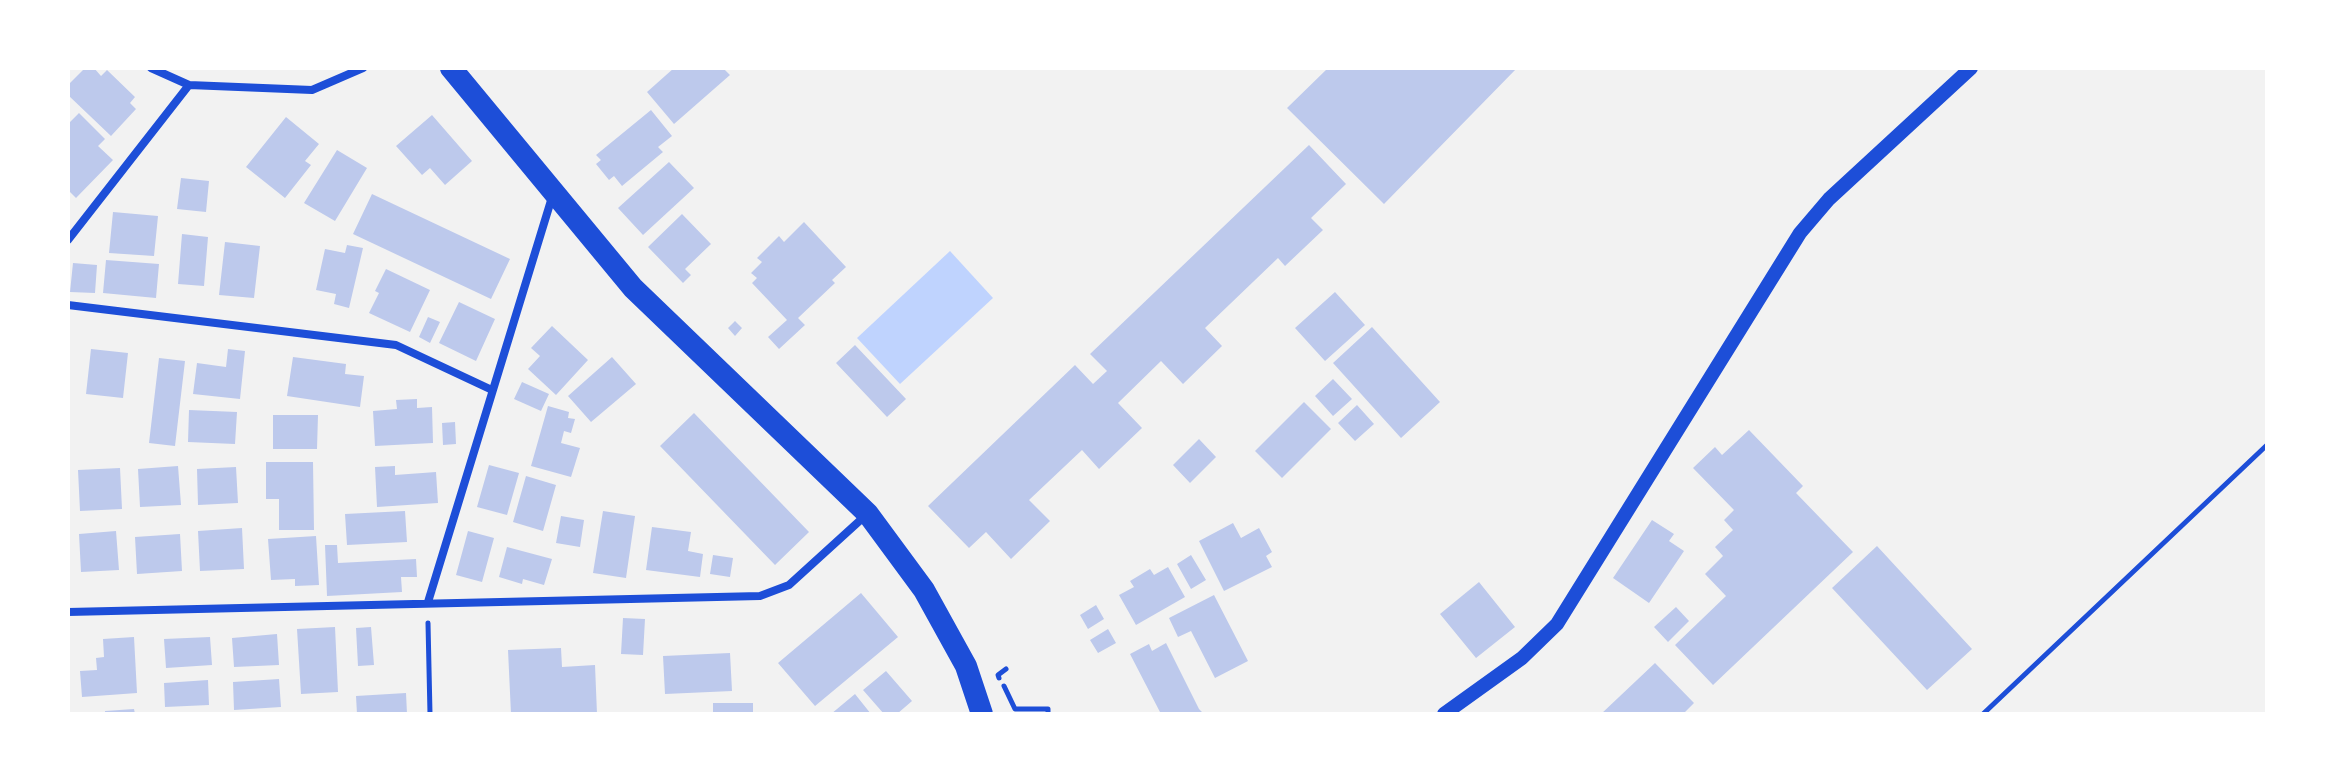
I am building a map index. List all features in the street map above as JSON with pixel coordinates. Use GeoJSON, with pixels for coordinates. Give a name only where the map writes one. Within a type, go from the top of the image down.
{"type":"FeatureCollection","features":[{"type":"Feature","properties":{"kind":"highway"},"geometry":{"type":"LineString","coordinates":[[451,68],[633,288],[868,514],[924,590],[966,666],[982,714]]}},
{"type":"Feature","properties":{"kind":"street"},"geometry":{"type":"LineString","coordinates":[[151,68],[189,85],[312,90],[363,68]]}},
{"type":"Feature","properties":{"kind":"street"},"geometry":{"type":"LineString","coordinates":[[1444,714],[1522,658],[1557,624],[1800,233],[1829,199],[1971,68]]}},
{"type":"Feature","properties":{"kind":"street"},"geometry":{"type":"LineString","coordinates":[[68,240],[189,85]]}},
{"type":"Feature","properties":{"kind":"street"},"geometry":{"type":"LineString","coordinates":[[428,602],[554,191]]}},
{"type":"Feature","properties":{"kind":"street"},"geometry":{"type":"LineString","coordinates":[[68,305],[396,345],[492,390]]}},
{"type":"Feature","properties":{"kind":"street"},"geometry":{"type":"LineString","coordinates":[[68,612],[760,596],[789,585],[868,514]]}},
{"type":"Feature","properties":{"kind":"path"},"geometry":{"type":"LineString","coordinates":[[1983,714],[2267,445]]}},
{"type":"Feature","properties":{"kind":"path"},"geometry":{"type":"LineString","coordinates":[[428,602],[430,714]]}},
{"type":"Feature","properties":{"kind":"path"},"geometry":{"type":"LineString","coordinates":[[1006,669],[998,675],[1015,709],[1048,709],[1048,714]]}},
{"type":"Feature","properties":{"kind":"water"},"geometry":{"type":"Polygon","coordinates":[[[950,251],[993,298],[900,384],[857,338],[950,251]]]}},
{"type":"Feature","properties":{"kind":"building"},"geometry":{"type":"Polygon","coordinates":[[[85,68],[94,68],[101,76],[107,70],[135,97],[130,103],[136,109],[111,136],[68,95],[68,85],[85,68]]]}},
{"type":"Feature","properties":{"kind":"building"},"geometry":{"type":"Polygon","coordinates":[[[674,68],[723,68],[730,75],[674,124],[647,92],[674,68]]]}},
{"type":"Feature","properties":{"kind":"building"},"geometry":{"type":"Polygon","coordinates":[[[1328,68],[1517,68],[1384,204],[1287,108],[1328,68]]]}},
{"type":"Feature","properties":{"kind":"building"},"geometry":{"type":"Polygon","coordinates":[[[651,110],[672,136],[658,147],[663,152],[622,186],[614,176],[609,180],[596,164],[601,160],[596,155],[651,110]]]}},
{"type":"Feature","properties":{"kind":"building"},"geometry":{"type":"Polygon","coordinates":[[[79,113],[105,139],[98,146],[113,160],[76,198],[68,190],[68,124],[79,113]]]}},
{"type":"Feature","properties":{"kind":"building"},"geometry":{"type":"Polygon","coordinates":[[[432,115],[472,161],[445,185],[430,168],[422,175],[396,146],[432,115]]]}},
{"type":"Feature","properties":{"kind":"building"},"geometry":{"type":"Polygon","coordinates":[[[286,117],[319,144],[305,161],[311,165],[285,198],[246,167],[286,117]]]}},
{"type":"Feature","properties":{"kind":"building"},"geometry":{"type":"Polygon","coordinates":[[[1309,145],[1346,184],[1311,218],[1323,230],[1285,266],[1278,258],[1205,328],[1222,346],[1183,384],[1161,361],[1118,403],[1142,428],[1099,469],[1082,450],[1029,500],[1050,521],[1011,559],[986,532],[969,548],[928,506],[1075,365],[1093,384],[1107,371],[1090,354],[1309,145]]]}},
{"type":"Feature","properties":{"kind":"building"},"geometry":{"type":"Polygon","coordinates":[[[337,150],[367,168],[335,221],[304,203],[337,150]]]}},
{"type":"Feature","properties":{"kind":"building"},"geometry":{"type":"Polygon","coordinates":[[[669,162],[694,188],[643,235],[618,208],[669,162]]]}},
{"type":"Feature","properties":{"kind":"building"},"geometry":{"type":"Polygon","coordinates":[[[181,178],[209,181],[206,212],[177,209],[181,178]]]}},
{"type":"Feature","properties":{"kind":"building"},"geometry":{"type":"Polygon","coordinates":[[[372,194],[510,259],[491,299],[353,234],[372,194]]]}},
{"type":"Feature","properties":{"kind":"building"},"geometry":{"type":"Polygon","coordinates":[[[113,212],[158,216],[154,256],[109,253],[113,212]]]}},
{"type":"Feature","properties":{"kind":"building"},"geometry":{"type":"Polygon","coordinates":[[[682,214],[711,244],[685,269],[691,275],[683,283],[648,247],[682,214]]]}},
{"type":"Feature","properties":{"kind":"building"},"geometry":{"type":"Polygon","coordinates":[[[804,222],[846,267],[832,280],[835,283],[798,318],[805,325],[779,349],[768,337],[787,320],[752,283],[757,278],[751,273],[762,262],[757,258],[779,236],[784,242],[804,222]]]}},
{"type":"Feature","properties":{"kind":"building"},"geometry":{"type":"Polygon","coordinates":[[[182,234],[208,237],[204,286],[178,284],[182,234]]]}},
{"type":"Feature","properties":{"kind":"building"},"geometry":{"type":"Polygon","coordinates":[[[225,242],[260,246],[254,298],[219,295],[225,242]]]}},
{"type":"Feature","properties":{"kind":"building"},"geometry":{"type":"Polygon","coordinates":[[[347,245],[363,248],[349,308],[334,304],[336,294],[316,290],[325,249],[345,253],[347,245]]]}},
{"type":"Feature","properties":{"kind":"building"},"geometry":{"type":"Polygon","coordinates":[[[106,260],[159,264],[156,298],[103,293],[106,260]]]}},
{"type":"Feature","properties":{"kind":"building"},"geometry":{"type":"Polygon","coordinates":[[[73,263],[97,265],[95,293],[70,292],[73,263]]]}},
{"type":"Feature","properties":{"kind":"building"},"geometry":{"type":"Polygon","coordinates":[[[386,269],[430,290],[410,332],[369,313],[386,269]]]}},
{"type":"Feature","properties":{"kind":"building"},"geometry":{"type":"Polygon","coordinates":[[[1335,292],[1365,325],[1325,361],[1295,328],[1335,292]]]}},
{"type":"Feature","properties":{"kind":"building"},"geometry":{"type":"Polygon","coordinates":[[[459,302],[495,319],[476,361],[439,343],[459,302]]]}},
{"type":"Feature","properties":{"kind":"building"},"geometry":{"type":"Polygon","coordinates":[[[428,317],[440,322],[430,343],[419,337],[428,317]]]}},
{"type":"Feature","properties":{"kind":"building"},"geometry":{"type":"Polygon","coordinates":[[[735,321],[742,328],[735,336],[728,328],[735,321]]]}},
{"type":"Feature","properties":{"kind":"building"},"geometry":{"type":"Polygon","coordinates":[[[552,326],[588,360],[556,395],[528,369],[540,356],[531,348],[552,326]]]}},
{"type":"Feature","properties":{"kind":"building"},"geometry":{"type":"Polygon","coordinates":[[[1372,327],[1440,402],[1401,438],[1333,363],[1372,327]]]}},
{"type":"Feature","properties":{"kind":"building"},"geometry":{"type":"Polygon","coordinates":[[[855,345],[906,399],[887,417],[836,363],[855,345]]]}},
{"type":"Feature","properties":{"kind":"building"},"geometry":{"type":"Polygon","coordinates":[[[91,349],[128,353],[123,398],[86,394],[91,349]]]}},
{"type":"Feature","properties":{"kind":"building"},"geometry":{"type":"Polygon","coordinates":[[[228,349],[245,351],[240,399],[193,394],[197,363],[226,367],[228,349]]]}},
{"type":"Feature","properties":{"kind":"building"},"geometry":{"type":"Polygon","coordinates":[[[293,357],[346,364],[345,374],[364,376],[360,407],[287,396],[293,357]]]}},
{"type":"Feature","properties":{"kind":"building"},"geometry":{"type":"Polygon","coordinates":[[[612,357],[636,384],[591,422],[568,396],[612,357]]]}},
{"type":"Feature","properties":{"kind":"building"},"geometry":{"type":"Polygon","coordinates":[[[159,358],[185,361],[175,446],[149,443],[159,358]]]}},
{"type":"Feature","properties":{"kind":"building"},"geometry":{"type":"Polygon","coordinates":[[[1333,379],[1352,399],[1333,416],[1315,396],[1333,379]]]}},
{"type":"Feature","properties":{"kind":"building"},"geometry":{"type":"Polygon","coordinates":[[[522,382],[549,394],[541,411],[514,399],[522,382]]]}},
{"type":"Feature","properties":{"kind":"building"},"geometry":{"type":"Polygon","coordinates":[[[417,399],[417,408],[432,407],[433,443],[375,446],[373,411],[397,409],[396,400],[417,399]]]}},
{"type":"Feature","properties":{"kind":"building"},"geometry":{"type":"Polygon","coordinates":[[[1304,402],[1331,429],[1282,478],[1255,451],[1304,402]]]}},
{"type":"Feature","properties":{"kind":"building"},"geometry":{"type":"Polygon","coordinates":[[[1357,405],[1374,424],[1355,441],[1338,423],[1357,405]]]}},
{"type":"Feature","properties":{"kind":"building"},"geometry":{"type":"Polygon","coordinates":[[[548,406],[569,412],[568,418],[575,419],[571,433],[564,431],[561,443],[580,448],[571,477],[531,466],[548,406]]]}},
{"type":"Feature","properties":{"kind":"building"},"geometry":{"type":"Polygon","coordinates":[[[189,410],[237,412],[235,444],[188,442],[189,410]]]}},
{"type":"Feature","properties":{"kind":"building"},"geometry":{"type":"Polygon","coordinates":[[[694,413],[809,532],[775,565],[660,446],[694,413]]]}},
{"type":"Feature","properties":{"kind":"building"},"geometry":{"type":"Polygon","coordinates":[[[273,415],[318,415],[317,449],[273,449],[273,415]]]}},
{"type":"Feature","properties":{"kind":"building"},"geometry":{"type":"Polygon","coordinates":[[[455,422],[456,444],[443,445],[442,423],[455,422]]]}},
{"type":"Feature","properties":{"kind":"building"},"geometry":{"type":"Polygon","coordinates":[[[1749,430],[1803,486],[1796,493],[1853,552],[1713,685],[1675,645],[1726,596],[1705,574],[1723,556],[1715,547],[1733,530],[1724,520],[1734,510],[1693,468],[1715,447],[1722,455],[1749,430]]]}},
{"type":"Feature","properties":{"kind":"building"},"geometry":{"type":"Polygon","coordinates":[[[1199,439],[1216,457],[1190,483],[1173,465],[1199,439]]]}},
{"type":"Feature","properties":{"kind":"building"},"geometry":{"type":"Polygon","coordinates":[[[266,462],[313,462],[314,530],[279,530],[279,499],[266,499],[266,462]]]}},
{"type":"Feature","properties":{"kind":"building"},"geometry":{"type":"Polygon","coordinates":[[[489,465],[519,473],[507,515],[477,507],[489,465]]]}},
{"type":"Feature","properties":{"kind":"building"},"geometry":{"type":"Polygon","coordinates":[[[178,466],[181,505],[140,507],[138,469],[178,466]]]}},
{"type":"Feature","properties":{"kind":"building"},"geometry":{"type":"Polygon","coordinates":[[[395,466],[395,475],[436,472],[438,503],[377,507],[375,467],[395,466]]]}},
{"type":"Feature","properties":{"kind":"building"},"geometry":{"type":"Polygon","coordinates":[[[236,467],[238,503],[198,505],[197,469],[236,467]]]}},
{"type":"Feature","properties":{"kind":"building"},"geometry":{"type":"Polygon","coordinates":[[[120,468],[122,509],[80,511],[78,470],[120,468]]]}},
{"type":"Feature","properties":{"kind":"building"},"geometry":{"type":"Polygon","coordinates":[[[526,476],[556,485],[543,531],[513,522],[526,476]]]}},
{"type":"Feature","properties":{"kind":"building"},"geometry":{"type":"Polygon","coordinates":[[[405,511],[407,542],[347,545],[345,514],[405,511]]]}},
{"type":"Feature","properties":{"kind":"building"},"geometry":{"type":"Polygon","coordinates":[[[603,511],[635,516],[626,578],[593,573],[603,511]]]}},
{"type":"Feature","properties":{"kind":"building"},"geometry":{"type":"Polygon","coordinates":[[[561,516],[584,520],[580,547],[556,543],[561,516]]]}},
{"type":"Feature","properties":{"kind":"building"},"geometry":{"type":"Polygon","coordinates":[[[1652,520],[1674,534],[1669,541],[1684,551],[1649,603],[1613,578],[1652,520]]]}},
{"type":"Feature","properties":{"kind":"building"},"geometry":{"type":"Polygon","coordinates":[[[1233,523],[1241,538],[1259,528],[1272,552],[1266,556],[1272,567],[1224,591],[1199,541],[1233,523]]]}},
{"type":"Feature","properties":{"kind":"building"},"geometry":{"type":"Polygon","coordinates":[[[652,527],[691,532],[688,551],[703,554],[700,577],[646,570],[652,527]]]}},
{"type":"Feature","properties":{"kind":"building"},"geometry":{"type":"Polygon","coordinates":[[[242,528],[244,569],[200,571],[198,531],[242,528]]]}},
{"type":"Feature","properties":{"kind":"building"},"geometry":{"type":"Polygon","coordinates":[[[116,531],[119,570],[81,572],[79,534],[116,531]]]}},
{"type":"Feature","properties":{"kind":"building"},"geometry":{"type":"Polygon","coordinates":[[[468,531],[494,538],[482,582],[456,575],[468,531]]]}},
{"type":"Feature","properties":{"kind":"building"},"geometry":{"type":"Polygon","coordinates":[[[180,534],[182,571],[137,574],[135,537],[180,534]]]}},
{"type":"Feature","properties":{"kind":"building"},"geometry":{"type":"Polygon","coordinates":[[[316,536],[319,585],[295,586],[295,579],[271,580],[268,539],[316,536]]]}},
{"type":"Feature","properties":{"kind":"building"},"geometry":{"type":"Polygon","coordinates":[[[325,545],[337,545],[338,563],[416,559],[417,577],[401,577],[402,592],[327,596],[325,545]]]}},
{"type":"Feature","properties":{"kind":"building"},"geometry":{"type":"Polygon","coordinates":[[[1877,546],[1972,649],[1927,690],[1832,588],[1877,546]]]}},
{"type":"Feature","properties":{"kind":"building"},"geometry":{"type":"Polygon","coordinates":[[[507,547],[552,559],[544,585],[523,579],[522,584],[499,577],[507,547]]]}},
{"type":"Feature","properties":{"kind":"building"},"geometry":{"type":"Polygon","coordinates":[[[713,555],[733,558],[730,577],[710,574],[713,555]]]}},
{"type":"Feature","properties":{"kind":"building"},"geometry":{"type":"Polygon","coordinates":[[[1191,555],[1206,580],[1191,589],[1177,564],[1191,555]]]}},
{"type":"Feature","properties":{"kind":"building"},"geometry":{"type":"Polygon","coordinates":[[[1168,567],[1185,597],[1136,625],[1119,595],[1134,587],[1130,581],[1150,569],[1154,575],[1168,567]]]}},
{"type":"Feature","properties":{"kind":"building"},"geometry":{"type":"Polygon","coordinates":[[[1479,582],[1515,627],[1476,658],[1440,614],[1479,582]]]}},
{"type":"Feature","properties":{"kind":"building"},"geometry":{"type":"Polygon","coordinates":[[[861,593],[898,637],[815,706],[778,663],[861,593]]]}},
{"type":"Feature","properties":{"kind":"building"},"geometry":{"type":"Polygon","coordinates":[[[1214,595],[1248,661],[1215,678],[1191,631],[1178,637],[1169,618],[1214,595]]]}},
{"type":"Feature","properties":{"kind":"building"},"geometry":{"type":"Polygon","coordinates":[[[1096,605],[1104,619],[1088,629],[1080,615],[1096,605]]]}},
{"type":"Feature","properties":{"kind":"building"},"geometry":{"type":"Polygon","coordinates":[[[1676,607],[1689,621],[1668,642],[1654,627],[1676,607]]]}},
{"type":"Feature","properties":{"kind":"building"},"geometry":{"type":"Polygon","coordinates":[[[623,618],[645,619],[643,655],[621,654],[623,618]]]}},
{"type":"Feature","properties":{"kind":"building"},"geometry":{"type":"Polygon","coordinates":[[[335,627],[338,692],[301,694],[297,629],[335,627]]]}},
{"type":"Feature","properties":{"kind":"building"},"geometry":{"type":"Polygon","coordinates":[[[371,627],[374,665],[358,666],[356,628],[371,627]]]}},
{"type":"Feature","properties":{"kind":"building"},"geometry":{"type":"Polygon","coordinates":[[[1108,629],[1116,643],[1098,653],[1090,640],[1108,629]]]}},
{"type":"Feature","properties":{"kind":"building"},"geometry":{"type":"Polygon","coordinates":[[[277,634],[279,665],[234,667],[232,638],[277,634]]]}},
{"type":"Feature","properties":{"kind":"building"},"geometry":{"type":"Polygon","coordinates":[[[134,637],[137,693],[82,697],[80,671],[97,670],[96,658],[104,657],[103,639],[134,637]]]}},
{"type":"Feature","properties":{"kind":"building"},"geometry":{"type":"Polygon","coordinates":[[[210,637],[212,665],[166,668],[164,639],[210,637]]]}},
{"type":"Feature","properties":{"kind":"building"},"geometry":{"type":"Polygon","coordinates":[[[1166,643],[1204,714],[1161,714],[1130,654],[1149,644],[1152,651],[1166,643]]]}},
{"type":"Feature","properties":{"kind":"building"},"geometry":{"type":"Polygon","coordinates":[[[561,648],[562,667],[595,665],[597,714],[511,714],[508,650],[561,648]]]}},
{"type":"Feature","properties":{"kind":"building"},"geometry":{"type":"Polygon","coordinates":[[[730,653],[732,691],[665,694],[663,656],[730,653]]]}},
{"type":"Feature","properties":{"kind":"building"},"geometry":{"type":"Polygon","coordinates":[[[1655,663],[1694,703],[1683,714],[1601,714],[1655,663]]]}},
{"type":"Feature","properties":{"kind":"building"},"geometry":{"type":"Polygon","coordinates":[[[886,671],[912,701],[897,714],[884,714],[863,690],[886,671]]]}},
{"type":"Feature","properties":{"kind":"building"},"geometry":{"type":"Polygon","coordinates":[[[279,679],[281,707],[234,710],[233,682],[279,679]]]}},
{"type":"Feature","properties":{"kind":"building"},"geometry":{"type":"Polygon","coordinates":[[[208,680],[209,705],[165,707],[164,683],[208,680]]]}},
{"type":"Feature","properties":{"kind":"building"},"geometry":{"type":"Polygon","coordinates":[[[406,693],[407,714],[357,714],[356,696],[406,693]]]}},
{"type":"Feature","properties":{"kind":"building"},"geometry":{"type":"Polygon","coordinates":[[[855,694],[871,714],[831,714],[855,694]]]}},
{"type":"Feature","properties":{"kind":"building"},"geometry":{"type":"Polygon","coordinates":[[[713,703],[753,703],[753,714],[713,714],[713,703]]]}},
{"type":"Feature","properties":{"kind":"building"},"geometry":{"type":"Polygon","coordinates":[[[134,709],[135,714],[105,714],[105,711],[134,709]]]}}]}
